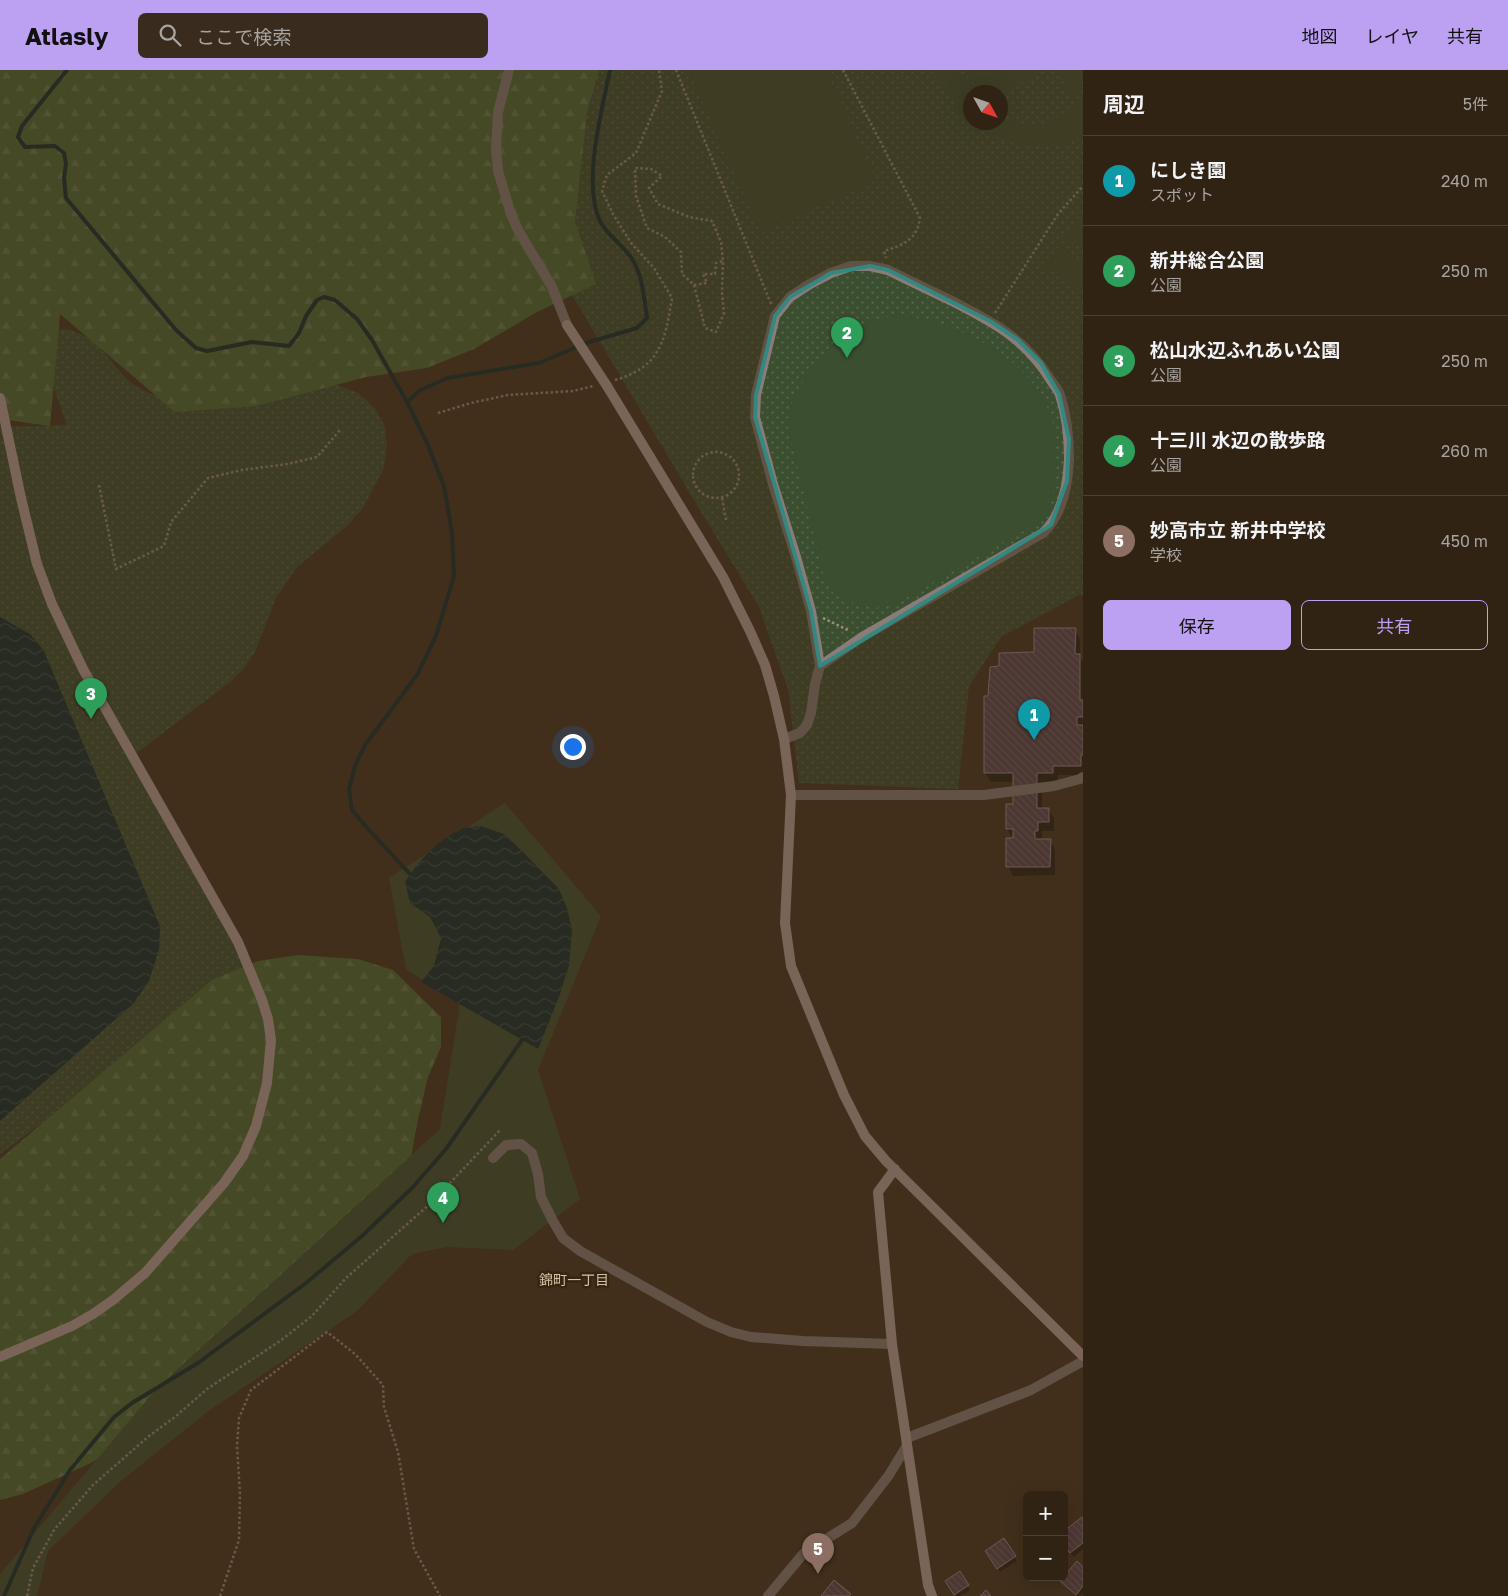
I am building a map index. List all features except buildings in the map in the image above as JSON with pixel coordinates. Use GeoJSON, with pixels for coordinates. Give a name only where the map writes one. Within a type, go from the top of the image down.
{"type":"FeatureCollection","features":[{"type":"Feature","properties":{"kind":"street"},"geometry":{"type":"LineString","coordinates":[[509,70],[499,105],[496,149],[498,171],[510,214],[552,287],[567,325],[609,383],[718,569],[739,608],[764,665],[774,696],[784,739],[791,795],[785,923],[791,966],[848,1104],[865,1136],[895,1170],[1083,1356]]}},
{"type":"Feature","properties":{"kind":"street"},"geometry":{"type":"LineString","coordinates":[[784,739],[800,733],[807,725],[820,666],[811,611],[755,417],[756,395],[776,316],[790,297],[831,273],[852,266],[870,266],[888,270],[990,321],[1028,350],[1041,363],[1059,394],[1069,439],[1067,481],[1057,515],[1051,526],[1043,533],[862,637],[820,666]]}},
{"type":"Feature","properties":{"kind":"street"},"geometry":{"type":"LineString","coordinates":[[0,398],[37,564],[52,604],[83,669],[238,942],[262,1000],[268,1019],[270,1040],[267,1083],[256,1126],[236,1168],[145,1273],[113,1300],[94,1314],[72,1326],[0,1357]]}},
{"type":"Feature","properties":{"kind":"street"},"geometry":{"type":"LineString","coordinates":[[791,795],[984,795],[1054,786],[1080,779],[1083,776]]}},
{"type":"Feature","properties":{"kind":"street"},"geometry":{"type":"LineString","coordinates":[[493,1158],[506,1145],[521,1144],[532,1153],[538,1174],[541,1197],[563,1238],[580,1252],[707,1322],[730,1332],[751,1336],[803,1341],[892,1344]]}},
{"type":"Feature","properties":{"kind":"street"},"geometry":{"type":"LineString","coordinates":[[895,1170],[878,1192],[892,1344],[928,1585],[932,1596]]}},
{"type":"Feature","properties":{"kind":"street"},"geometry":{"type":"LineString","coordinates":[[768,1596],[804,1552],[852,1523],[889,1475],[906,1442],[1031,1390],[1083,1361]]}},
{"type":"Feature","properties":{"kind":"path"},"geometry":{"type":"LineString","coordinates":[[609,383],[631,375],[649,362],[660,350],[667,332],[672,298],[654,268],[631,243],[613,214],[602,191],[607,175],[636,153],[662,91],[659,70]]}},
{"type":"Feature","properties":{"kind":"path"},"geometry":{"type":"LineString","coordinates":[[676,70],[771,306]]}},
{"type":"Feature","properties":{"kind":"path"},"geometry":{"type":"LineString","coordinates":[[843,70],[920,218],[919,227],[914,235],[906,242],[884,251],[888,270]]}},
{"type":"Feature","properties":{"kind":"path"},"geometry":{"type":"LineString","coordinates":[[635,168],[651,169],[662,176],[649,188],[658,204],[689,217],[712,221],[720,242],[723,261],[722,292],[724,314],[716,332],[705,328],[694,285],[682,274],[681,252],[664,237],[648,228],[636,196],[635,168]]}},
{"type":"Feature","properties":{"kind":"path"},"geometry":{"type":"LineString","coordinates":[[990,321],[1058,214],[1083,186]]}},
{"type":"Feature","properties":{"kind":"path"},"geometry":{"type":"LineString","coordinates":[[694,285],[706,283],[703,274],[715,274],[716,263],[723,261]]}},
{"type":"Feature","properties":{"kind":"path"},"geometry":{"type":"LineString","coordinates":[[438,414],[471,403],[508,395],[574,391],[593,386]]}},
{"type":"Feature","properties":{"kind":"path"},"geometry":{"type":"LineString","coordinates":[[99,485],[116,569],[164,546],[171,522],[208,478],[317,457],[340,430]]}},
{"type":"Feature","properties":{"kind":"path"},"geometry":{"type":"LineString","coordinates":[[715,452],[730,456],[739,469],[738,485],[727,496],[722,498],[712,499],[704,496],[694,485],[692,478],[696,463],[701,457],[715,452]]}},
{"type":"Feature","properties":{"kind":"path"},"geometry":{"type":"LineString","coordinates":[[722,498],[726,520]]}},
{"type":"Feature","properties":{"kind":"path"},"geometry":{"type":"LineString","coordinates":[[811,611],[862,637]]}},
{"type":"Feature","properties":{"kind":"path"},"geometry":{"type":"LineString","coordinates":[[26,1596],[33,1568],[54,1530],[93,1485],[149,1436],[175,1418],[207,1389],[312,1316],[346,1278],[431,1203],[501,1128]]}},
{"type":"Feature","properties":{"kind":"path"},"geometry":{"type":"LineString","coordinates":[[220,1596],[238,1540],[240,1494],[237,1446],[239,1418],[251,1390],[327,1332],[355,1354],[383,1385],[384,1406],[398,1452],[414,1549],[440,1596]]}},
{"type":"Feature","properties":{"kind":"highlighted area"},"geometry":{"type":"Polygon","coordinates":[[[870,266],[888,270],[990,321],[1017,339],[1041,363],[1059,394],[1069,439],[1067,481],[1051,525],[820,666],[811,611],[755,417],[756,395],[775,316],[790,297],[831,273],[870,266]]]}},
{"type":"Feature","properties":{"kind":"green space"},"geometry":{"type":"Polygon","coordinates":[[[0,70],[599,70],[587,112],[575,222],[596,284],[537,312],[474,349],[427,368],[366,377],[256,406],[175,412],[60,314],[50,426],[0,419],[0,70]]]}},
{"type":"Feature","properties":{"kind":"green space"},"geometry":{"type":"Polygon","coordinates":[[[507,70],[1083,70],[1083,595],[1079,595],[1001,637],[969,686],[958,789],[799,783],[788,689],[759,607],[562,278],[507,70]]]}},
{"type":"Feature","properties":{"kind":"green space"},"geometry":{"type":"Polygon","coordinates":[[[688,70],[826,70],[876,180],[761,233],[688,70]]]}},
{"type":"Feature","properties":{"kind":"green space"},"geometry":{"type":"Polygon","coordinates":[[[931,70],[955,70],[966,85],[963,85],[963,116],[931,70]]]}},
{"type":"Feature","properties":{"kind":"green space"},"geometry":{"type":"Polygon","coordinates":[[[964,70],[1039,70],[1008,94],[1008,85],[975,85],[964,70]]]}},
{"type":"Feature","properties":{"kind":"green space"},"geometry":{"type":"Polygon","coordinates":[[[1061,70],[1083,70],[1083,80],[1075,94],[1068,93],[1061,70]]]}},
{"type":"Feature","properties":{"kind":"green space"},"geometry":{"type":"Polygon","coordinates":[[[1083,93],[1083,135],[1071,142],[1042,146],[1026,145],[996,137],[983,130],[1008,130],[1008,120],[1026,124],[1046,122],[1065,112],[1083,93]]]}},
{"type":"Feature","properties":{"kind":"green space"},"geometry":{"type":"Polygon","coordinates":[[[1077,218],[1083,221],[1083,250],[1065,238],[1077,218]]]}},
{"type":"Feature","properties":{"kind":"green space"},"geometry":{"type":"Polygon","coordinates":[[[1059,247],[1083,262],[1083,291],[1046,268],[1059,247]]]}},
{"type":"Feature","properties":{"kind":"green space"},"geometry":{"type":"Polygon","coordinates":[[[888,317],[911,317],[932,322],[975,338],[995,350],[1030,379],[1042,397],[1051,417],[1054,429],[1056,468],[1052,497],[1046,518],[895,604],[875,608],[845,601],[831,591],[823,573],[787,423],[795,393],[820,357],[854,331],[871,322],[888,317]]]}},
{"type":"Feature","properties":{"kind":"green space"},"geometry":{"type":"Polygon","coordinates":[[[67,329],[85,336],[95,343],[133,384],[166,398],[330,382],[358,393],[375,408],[385,427],[387,446],[384,468],[363,508],[347,526],[297,567],[276,598],[255,652],[244,668],[230,682],[133,756],[251,970],[0,1154],[0,427],[67,425],[48,372],[57,330],[67,329]]]}},
{"type":"Feature","properties":{"kind":"green space"},"geometry":{"type":"Polygon","coordinates":[[[505,803],[601,916],[538,1070],[580,1199],[513,1250],[447,1247],[412,1254],[357,1311],[210,1410],[122,1480],[48,1551],[37,1596],[0,1596],[0,1574],[158,1387],[440,1129],[460,1004],[406,969],[389,878],[505,803]]]}},
{"type":"Feature","properties":{"kind":"green space"},"geometry":{"type":"Polygon","coordinates":[[[298,955],[358,959],[393,970],[441,1017],[441,1047],[428,1077],[409,1169],[154,1425],[91,1463],[23,1494],[0,1500],[0,1159],[212,980],[258,961],[298,955]]]}},
{"type":"Feature","properties":{"kind":"water"},"geometry":{"type":"Polygon","coordinates":[[[0,617],[30,634],[44,651],[160,926],[159,950],[149,981],[133,1004],[0,1121],[0,617]]]}},
{"type":"Feature","properties":{"kind":"water"},"geometry":{"type":"Polygon","coordinates":[[[481,826],[504,834],[522,851],[559,889],[567,908],[572,930],[569,965],[559,997],[538,1049],[421,982],[434,966],[441,938],[430,917],[410,903],[405,882],[423,858],[445,839],[462,829],[481,826]]]}},
{"type":"Feature","properties":{"kind":"waterway"},"geometry":{"type":"LineString","coordinates":[[67,70],[22,126],[18,137],[25,147],[55,146],[64,153],[66,164],[64,178],[66,198],[176,330],[196,348],[207,351],[252,342],[289,346],[299,333],[306,316],[317,300],[324,297],[335,300],[357,319],[372,340],[407,402],[427,443],[444,486],[452,533],[454,576],[436,636],[417,675],[365,745],[355,766],[349,789],[352,810],[410,874]]}},
{"type":"Feature","properties":{"kind":"waterway"},"geometry":{"type":"LineString","coordinates":[[407,402],[419,391],[447,378],[539,363],[586,343],[637,328],[647,318],[636,266],[629,254],[603,226],[595,205],[593,187],[595,146],[610,70]]}},
{"type":"Feature","properties":{"kind":"waterway"},"geometry":{"type":"LineString","coordinates":[[4,1596],[34,1528],[70,1470],[114,1417],[132,1403],[198,1363],[306,1283],[362,1236],[412,1188],[446,1149],[522,1040]]}},
{"type":"Feature","properties":{"kind":"place","name":"新井総合公園"},"geometry":{"type":"Point","coordinates":[847,358]}},
{"type":"Feature","properties":{"kind":"place","name":"松山水辺ふれあい公園"},"geometry":{"type":"Point","coordinates":[91,719]}},
{"type":"Feature","properties":{"kind":"place","name":"にしき園"},"geometry":{"type":"Point","coordinates":[1034,740]}},
{"type":"Feature","properties":{"kind":"place","name":"十三川 水辺の散歩路"},"geometry":{"type":"Point","coordinates":[443,1223]}},
{"type":"Feature","properties":{"kind":"place","name":"妙高市立 新井中学校"},"geometry":{"type":"Point","coordinates":[818,1574]}},
{"type":"Feature","properties":{"kind":"district","name":"錦町一丁目"},"geometry":{"type":"Point","coordinates":[574,1279]}}]}
